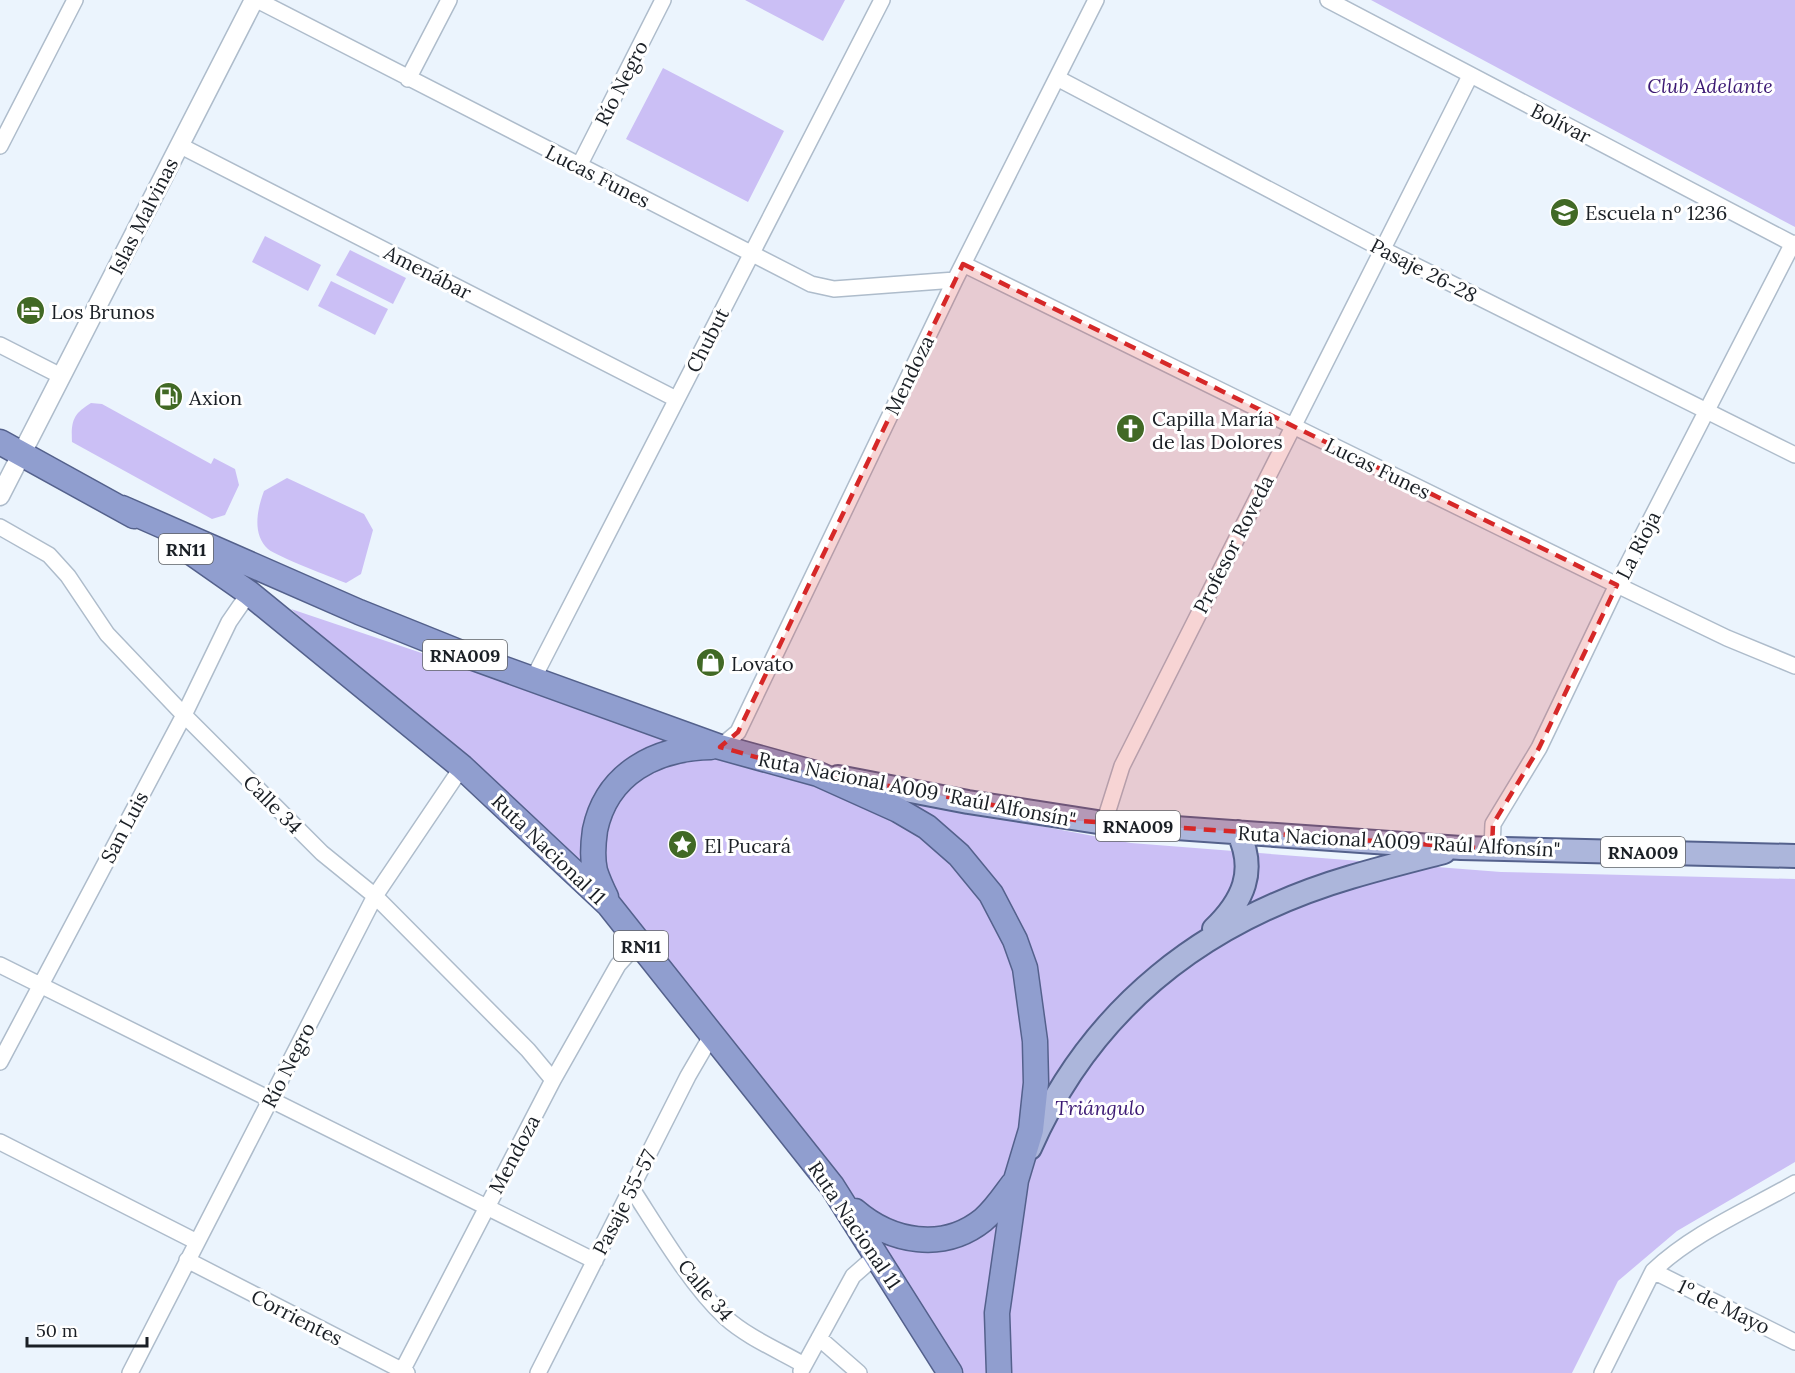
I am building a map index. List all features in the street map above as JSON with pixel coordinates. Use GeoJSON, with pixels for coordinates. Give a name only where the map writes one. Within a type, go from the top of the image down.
{"type":"FeatureCollection","features":[{"type":"Feature","properties":{"kind":"highway","name":"RN11"},"geometry":{"type":"LineString","coordinates":[[0,442],[21,453]]}},
{"type":"Feature","properties":{"kind":"highway","name":"Ruta Nacional 11"},"geometry":{"type":"LineString","coordinates":[[21,453],[122,508],[191,552],[249,593],[462,767],[609,905],[713,1033],[832,1186],[948,1372]]}},
{"type":"Feature","properties":{"kind":"highway","name":"Ruta Nacional A009 \"Raúl Alfonsín\""},"geometry":{"type":"LineString","coordinates":[[122,508],[359,612],[533,679],[720,747],[818,774]]}},
{"type":"Feature","properties":{"kind":"highway","name":"RNA009"},"geometry":{"type":"LineString","coordinates":[[609,905],[595,871],[592,845],[598,816],[611,791],[626,773],[661,754],[697,747],[720,747]]}},
{"type":"Feature","properties":{"kind":"highway","name":"RNA009"},"geometry":{"type":"LineString","coordinates":[[818,774],[898,810],[927,827],[975,873],[1004,918],[1025,968],[1035,1041],[1036,1083],[1031,1130],[1016,1180],[997,1313],[999,1373]]}},
{"type":"Feature","properties":{"kind":"highway","name":"RNA009"},"geometry":{"type":"LineString","coordinates":[[832,1186],[872,1225],[912,1239],[936,1239],[959,1234],[983,1220],[1016,1180]]}},
{"type":"Feature","properties":{"kind":"main road","name":"Ruta Nacional A009 \"Raúl Alfonsín\""},"geometry":{"type":"LineString","coordinates":[[818,774],[968,802],[1104,823],[1461,848],[1795,856]]}},
{"type":"Feature","properties":{"kind":"main road"},"geometry":{"type":"LineString","coordinates":[[1188,952],[1233,911],[1246,881],[1248,861],[1238,832]]}},
{"type":"Feature","properties":{"kind":"main road","name":"RNA009"},"geometry":{"type":"LineString","coordinates":[[1016,1180],[1035,1137],[1060,1091],[1087,1050],[1138,992],[1188,952],[1240,922],[1291,898],[1349,877],[1461,848]]}},
{"type":"Feature","properties":{"kind":"street"},"geometry":{"type":"LineString","coordinates":[[0,146],[75,0]]}},
{"type":"Feature","properties":{"kind":"street","name":"Lucas Funes"},"geometry":{"type":"LineString","coordinates":[[255,0],[811,285],[834,290],[955,280]]}},
{"type":"Feature","properties":{"kind":"street","name":"Islas Malvinas"},"geometry":{"type":"LineString","coordinates":[[0,496],[255,0]]}},
{"type":"Feature","properties":{"kind":"street"},"geometry":{"type":"LineString","coordinates":[[408,79],[449,0]]}},
{"type":"Feature","properties":{"kind":"street","name":"Río Negro"},"geometry":{"type":"LineString","coordinates":[[579,166],[663,0]]}},
{"type":"Feature","properties":{"kind":"street","name":"Chubut"},"geometry":{"type":"LineString","coordinates":[[533,679],[882,0]]}},
{"type":"Feature","properties":{"kind":"street","name":"Mendoza"},"geometry":{"type":"LineString","coordinates":[[720,747],[738,732],[955,280],[1096,0]]}},
{"type":"Feature","properties":{"kind":"street","name":"Bolívar"},"geometry":{"type":"LineString","coordinates":[[1328,0],[1794,244]]}},
{"type":"Feature","properties":{"kind":"street","name":"Profesor Roveda"},"geometry":{"type":"LineString","coordinates":[[1104,823],[1122,766],[1470,76]]}},
{"type":"Feature","properties":{"kind":"street","name":"Pasaje 26-28"},"geometry":{"type":"LineString","coordinates":[[1057,78],[1382,249],[1706,413],[1795,455]]}},
{"type":"Feature","properties":{"kind":"street","name":"Amenábar"},"geometry":{"type":"LineString","coordinates":[[179,145],[676,399]]}},
{"type":"Feature","properties":{"kind":"street","name":"La Rioja"},"geometry":{"type":"LineString","coordinates":[[1492,849],[1493,824],[1539,748],[1617,585],[1794,244]]}},
{"type":"Feature","properties":{"kind":"street","name":"Lucas Funes"},"geometry":{"type":"LineString","coordinates":[[963,264],[1617,585],[1727,638],[1795,666]]}},
{"type":"Feature","properties":{"kind":"street"},"geometry":{"type":"LineString","coordinates":[[0,345],[61,376]]}},
{"type":"Feature","properties":{"kind":"street","name":"Calle 34"},"geometry":{"type":"LineString","coordinates":[[0,527],[49,555],[68,576],[107,634],[184,715],[322,854],[375,896],[528,1050],[553,1080]]}},
{"type":"Feature","properties":{"kind":"street","name":"San Luis"},"geometry":{"type":"LineString","coordinates":[[0,1062],[184,715],[229,622],[249,593]]}},
{"type":"Feature","properties":{"kind":"street","name":"Río Negro"},"geometry":{"type":"LineString","coordinates":[[130,1373],[375,896],[462,767]]}},
{"type":"Feature","properties":{"kind":"street","name":"Mendoza"},"geometry":{"type":"LineString","coordinates":[[404,1372],[553,1080],[618,965],[638,943]]}},
{"type":"Feature","properties":{"kind":"street"},"geometry":{"type":"LineString","coordinates":[[0,965],[595,1261]]}},
{"type":"Feature","properties":{"kind":"street","name":"Pasaje 55-57"},"geometry":{"type":"LineString","coordinates":[[538,1373],[688,1076],[713,1033]]}},
{"type":"Feature","properties":{"kind":"street"},"geometry":{"type":"LineString","coordinates":[[0,1142],[197,1242]]}},
{"type":"Feature","properties":{"kind":"street"},"geometry":{"type":"LineString","coordinates":[[1602,1373],[1653,1271],[1666,1259],[1697,1239],[1795,1183]]}},
{"type":"Feature","properties":{"kind":"street","name":"Calle 34"},"geometry":{"type":"LineString","coordinates":[[632,1189],[663,1236],[724,1317],[802,1369]]}},
{"type":"Feature","properties":{"kind":"street"},"geometry":{"type":"LineString","coordinates":[[802,1369],[853,1276],[877,1255]]}},
{"type":"Feature","properties":{"kind":"street","name":"Corrientes"},"geometry":{"type":"LineString","coordinates":[[188,1260],[404,1372]]}},
{"type":"Feature","properties":{"kind":"street","name":"1º de Mayo"},"geometry":{"type":"LineString","coordinates":[[1653,1271],[1795,1341]]}},
{"type":"Feature","properties":{"kind":"street"},"geometry":{"type":"LineString","coordinates":[[819,1338],[859,1373]]}},
{"type":"Feature","properties":{"kind":"highlighted area"},"geometry":{"type":"Polygon","coordinates":[[[963,264],[1617,585],[1539,748],[1493,824],[1492,849],[1080,821],[802,770],[720,747],[738,732],[963,264]]]}},
{"type":"Feature","properties":{"kind":"green space"},"geometry":{"type":"Polygon","coordinates":[[[745,0],[845,0],[823,41],[745,0]]]}},
{"type":"Feature","properties":{"kind":"green space","name":"Club Adelante"},"geometry":{"type":"Polygon","coordinates":[[[1371,0],[1795,0],[1795,227],[1371,0]]]}},
{"type":"Feature","properties":{"kind":"green space"},"geometry":{"type":"Polygon","coordinates":[[[663,68],[784,131],[748,202],[626,139],[663,68]]]}},
{"type":"Feature","properties":{"kind":"green space"},"geometry":{"type":"Polygon","coordinates":[[[265,236],[321,265],[308,291],[252,262],[265,236]]]}},
{"type":"Feature","properties":{"kind":"green space"},"geometry":{"type":"Polygon","coordinates":[[[350,250],[406,278],[393,304],[336,275],[350,250]]]}},
{"type":"Feature","properties":{"kind":"green space"},"geometry":{"type":"Polygon","coordinates":[[[331,281],[388,309],[375,335],[318,306],[331,281]]]}},
{"type":"Feature","properties":{"kind":"green space"},"geometry":{"type":"Polygon","coordinates":[[[91,403],[102,404],[211,464],[214,458],[235,469],[239,485],[225,515],[212,519],[72,442],[74,419],[91,403]]]}},
{"type":"Feature","properties":{"kind":"green space"},"geometry":{"type":"Polygon","coordinates":[[[287,478],[364,514],[373,530],[361,574],[346,583],[282,557],[268,549],[263,543],[257,522],[264,491],[287,478]]]}},
{"type":"Feature","properties":{"kind":"green space","name":"Triángulo"},"geometry":{"type":"Polygon","coordinates":[[[291,609],[805,782],[1131,843],[1501,872],[1795,879],[1795,1162],[1677,1231],[1618,1281],[1572,1373],[950,1373],[839,1196],[533,831],[291,609]]]}},
{"type":"Feature","properties":{"kind":"place","name":"Escuela nº 1236"},"geometry":{"type":"Point","coordinates":[1564,212]}},
{"type":"Feature","properties":{"kind":"place","name":"Los Brunos"},"geometry":{"type":"Point","coordinates":[30,311]}},
{"type":"Feature","properties":{"kind":"place","name":"Axion"},"geometry":{"type":"Point","coordinates":[168,397]}},
{"type":"Feature","properties":{"kind":"place","name":"Capilla María de las Dolores"},"geometry":{"type":"Point","coordinates":[1131,429]}},
{"type":"Feature","properties":{"kind":"place","name":"Lovato"},"geometry":{"type":"Point","coordinates":[710,663]}},
{"type":"Feature","properties":{"kind":"place","name":"El Pucará"},"geometry":{"type":"Point","coordinates":[683,845]}}]}
